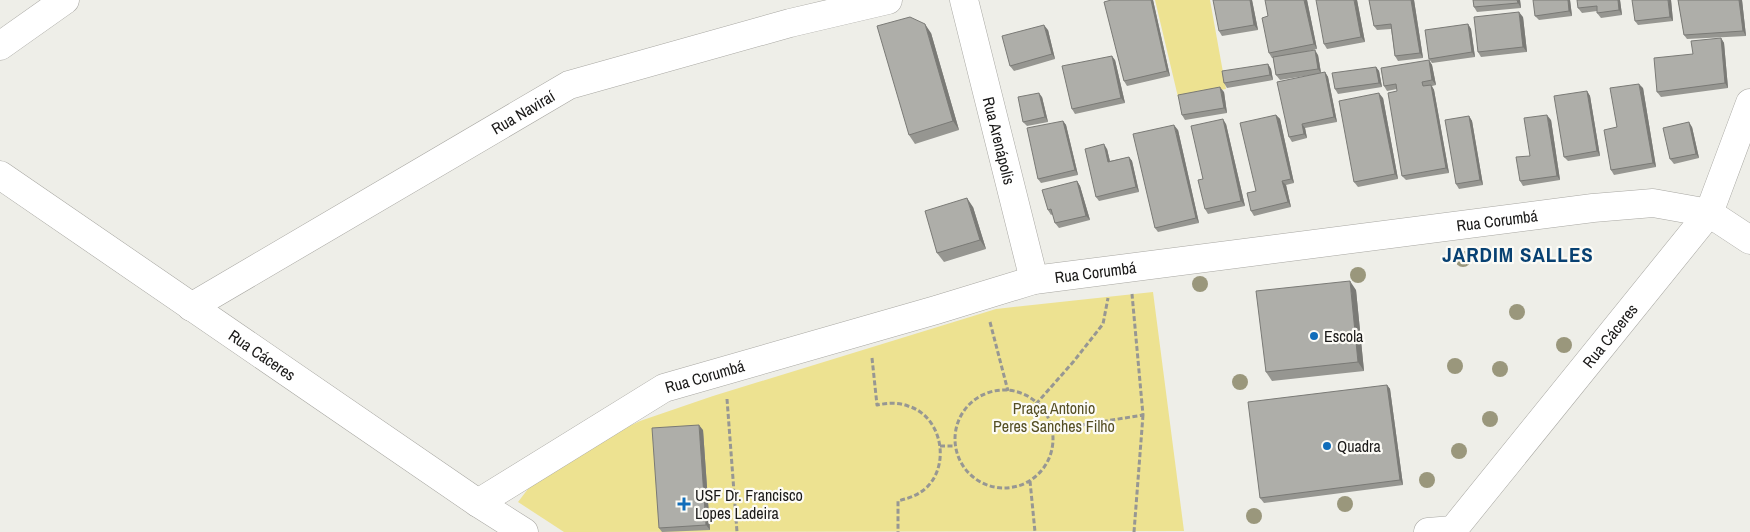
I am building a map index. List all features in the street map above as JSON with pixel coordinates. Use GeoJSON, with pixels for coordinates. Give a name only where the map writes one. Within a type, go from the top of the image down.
{"type":"FeatureCollection","features":[{"type":"Feature","properties":{"kind":"street"},"geometry":{"type":"LineString","coordinates":[[0,46],[65,0]]}},
{"type":"Feature","properties":{"kind":"street","name":"Rua Naviraí"},"geometry":{"type":"LineString","coordinates":[[191,307],[569,85],[790,22],[888,0]]}},
{"type":"Feature","properties":{"kind":"street","name":"Rua Arenápolis"},"geometry":{"type":"LineString","coordinates":[[964,0],[1034,280]]}},
{"type":"Feature","properties":{"kind":"street","name":"Rua Cáceres"},"geometry":{"type":"LineString","coordinates":[[1445,531],[1709,213],[1750,103]]}},
{"type":"Feature","properties":{"kind":"street","name":"Rua Cáceres"},"geometry":{"type":"LineString","coordinates":[[0,175],[478,503],[524,532]]}},
{"type":"Feature","properties":{"kind":"street","name":"Rua Corumbá"},"geometry":{"type":"LineString","coordinates":[[478,503],[664,388],[869,330],[1034,280],[1593,208],[1653,204],[1709,213],[1750,240]]}},
{"type":"Feature","properties":{"kind":"path"},"geometry":{"type":"LineString","coordinates":[[1036,404],[1074,361],[1103,324],[1121,269]]}},
{"type":"Feature","properties":{"kind":"path"},"geometry":{"type":"LineString","coordinates":[[1121,269],[1143,415],[1134,532]]}},
{"type":"Feature","properties":{"kind":"path"},"geometry":{"type":"LineString","coordinates":[[983,296],[1008,391]]}},
{"type":"Feature","properties":{"kind":"path"},"geometry":{"type":"LineString","coordinates":[[869,330],[878,404],[894,403],[910,406],[924,415],[934,427],[940,446],[941,458],[936,474],[927,487],[914,497],[898,502],[898,532]]}},
{"type":"Feature","properties":{"kind":"path"},"geometry":{"type":"LineString","coordinates":[[725,371],[737,532]]}},
{"type":"Feature","properties":{"kind":"path"},"geometry":{"type":"LineString","coordinates":[[1008,391],[1029,398],[1036,404],[1041,408],[1050,423],[1052,439],[1050,456],[1042,470],[1030,481],[1015,487],[999,488],[983,484],[969,474],[960,460],[955,446],[956,430],[961,415],[971,403],[984,394],[1008,391]]}},
{"type":"Feature","properties":{"kind":"path"},"geometry":{"type":"LineString","coordinates":[[1051,430],[1143,415]]}},
{"type":"Feature","properties":{"kind":"path"},"geometry":{"type":"LineString","coordinates":[[940,446],[955,446]]}},
{"type":"Feature","properties":{"kind":"path"},"geometry":{"type":"LineString","coordinates":[[1030,481],[1035,532]]}},
{"type":"Feature","properties":{"kind":"green space"},"geometry":{"type":"Polygon","coordinates":[[[1155,0],[1210,0],[1226,89],[1178,97],[1155,0]]]}},
{"type":"Feature","properties":{"kind":"green space","name":"Praça Antonio Peres Sanches Filho"},"geometry":{"type":"Polygon","coordinates":[[[1153,292],[1184,531],[564,532],[518,502],[534,481],[611,435],[640,421],[713,396],[996,309],[1153,292]]]}},
{"type":"Feature","properties":{"kind":"building"},"geometry":{"type":"Polygon","coordinates":[[[1111,0],[1151,0],[1167,71],[1124,81],[1104,2],[1111,0]]]}},
{"type":"Feature","properties":{"kind":"building"},"geometry":{"type":"Polygon","coordinates":[[[1213,0],[1250,0],[1254,25],[1219,31],[1213,0]]]}},
{"type":"Feature","properties":{"kind":"building"},"geometry":{"type":"Polygon","coordinates":[[[1265,0],[1304,0],[1314,44],[1269,53],[1262,18],[1268,16],[1265,0]]]}},
{"type":"Feature","properties":{"kind":"building"},"geometry":{"type":"Polygon","coordinates":[[[1316,0],[1354,0],[1361,37],[1324,44],[1316,0]]]}},
{"type":"Feature","properties":{"kind":"building"},"geometry":{"type":"Polygon","coordinates":[[[1369,0],[1411,0],[1420,53],[1395,56],[1391,24],[1374,26],[1369,0]]]}},
{"type":"Feature","properties":{"kind":"building"},"geometry":{"type":"Polygon","coordinates":[[[1473,0],[1517,0],[1518,3],[1474,7],[1473,0]]]}},
{"type":"Feature","properties":{"kind":"building"},"geometry":{"type":"Polygon","coordinates":[[[1533,0],[1568,0],[1569,11],[1535,16],[1533,0]]]}},
{"type":"Feature","properties":{"kind":"building"},"geometry":{"type":"Polygon","coordinates":[[[1577,0],[1618,0],[1619,10],[1597,13],[1597,6],[1578,8],[1577,0]]]}},
{"type":"Feature","properties":{"kind":"building"},"geometry":{"type":"Polygon","coordinates":[[[1632,0],[1668,0],[1670,17],[1635,21],[1632,0]]]}},
{"type":"Feature","properties":{"kind":"building"},"geometry":{"type":"Polygon","coordinates":[[[1678,0],[1739,0],[1743,31],[1684,35],[1678,0]]]}},
{"type":"Feature","properties":{"kind":"building"},"geometry":{"type":"Polygon","coordinates":[[[1519,12],[1523,47],[1478,52],[1474,17],[1519,12]]]}},
{"type":"Feature","properties":{"kind":"building"},"geometry":{"type":"Polygon","coordinates":[[[910,17],[925,24],[953,121],[909,135],[877,26],[910,17]]]}},
{"type":"Feature","properties":{"kind":"building"},"geometry":{"type":"Polygon","coordinates":[[[1468,24],[1472,52],[1429,59],[1425,30],[1468,24]]]}},
{"type":"Feature","properties":{"kind":"building"},"geometry":{"type":"Polygon","coordinates":[[[1044,25],[1052,54],[1010,66],[1002,36],[1044,25]]]}},
{"type":"Feature","properties":{"kind":"building"},"geometry":{"type":"Polygon","coordinates":[[[1721,38],[1725,83],[1657,92],[1654,58],[1693,54],[1691,41],[1721,38]]]}},
{"type":"Feature","properties":{"kind":"building"},"geometry":{"type":"Polygon","coordinates":[[[1315,50],[1318,69],[1276,75],[1273,57],[1315,50]]]}},
{"type":"Feature","properties":{"kind":"building"},"geometry":{"type":"Polygon","coordinates":[[[1112,56],[1121,98],[1072,109],[1062,66],[1112,56]]]}},
{"type":"Feature","properties":{"kind":"building"},"geometry":{"type":"Polygon","coordinates":[[[1429,60],[1432,80],[1422,82],[1423,86],[1431,85],[1446,168],[1402,176],[1388,93],[1397,91],[1396,84],[1384,86],[1381,68],[1429,60]]]}},
{"type":"Feature","properties":{"kind":"building"},"geometry":{"type":"Polygon","coordinates":[[[1268,64],[1270,75],[1224,83],[1222,71],[1268,64]]]}},
{"type":"Feature","properties":{"kind":"building"},"geometry":{"type":"Polygon","coordinates":[[[1376,67],[1379,83],[1335,89],[1332,73],[1376,67]]]}},
{"type":"Feature","properties":{"kind":"building"},"geometry":{"type":"Polygon","coordinates":[[[1325,72],[1334,117],[1302,124],[1304,134],[1289,137],[1277,82],[1325,72]]]}},
{"type":"Feature","properties":{"kind":"building"},"geometry":{"type":"Polygon","coordinates":[[[1639,84],[1653,163],[1611,170],[1604,130],[1617,127],[1610,88],[1639,84]]]}},
{"type":"Feature","properties":{"kind":"building"},"geometry":{"type":"Polygon","coordinates":[[[1220,87],[1224,108],[1182,115],[1178,95],[1220,87]]]}},
{"type":"Feature","properties":{"kind":"building"},"geometry":{"type":"Polygon","coordinates":[[[1587,91],[1597,151],[1564,157],[1554,96],[1587,91]]]}},
{"type":"Feature","properties":{"kind":"building"},"geometry":{"type":"Polygon","coordinates":[[[1039,93],[1045,117],[1023,122],[1018,97],[1039,93]]]}},
{"type":"Feature","properties":{"kind":"building"},"geometry":{"type":"Polygon","coordinates":[[[1379,93],[1395,174],[1354,182],[1339,101],[1379,93]]]}},
{"type":"Feature","properties":{"kind":"building"},"geometry":{"type":"Polygon","coordinates":[[[1276,115],[1291,179],[1282,181],[1288,202],[1251,211],[1247,193],[1256,191],[1240,123],[1276,115]]]}},
{"type":"Feature","properties":{"kind":"building"},"geometry":{"type":"Polygon","coordinates":[[[1547,115],[1557,176],[1520,181],[1516,157],[1530,156],[1524,118],[1547,115]]]}},
{"type":"Feature","properties":{"kind":"building"},"geometry":{"type":"Polygon","coordinates":[[[1469,116],[1480,180],[1456,184],[1445,120],[1469,116]]]}},
{"type":"Feature","properties":{"kind":"building"},"geometry":{"type":"Polygon","coordinates":[[[1223,119],[1241,201],[1205,209],[1198,180],[1203,179],[1191,126],[1223,119]]]}},
{"type":"Feature","properties":{"kind":"building"},"geometry":{"type":"Polygon","coordinates":[[[1063,121],[1075,170],[1038,179],[1027,128],[1063,121]]]}},
{"type":"Feature","properties":{"kind":"building"},"geometry":{"type":"Polygon","coordinates":[[[1689,122],[1696,154],[1670,159],[1663,128],[1689,122]]]}},
{"type":"Feature","properties":{"kind":"building"},"geometry":{"type":"Polygon","coordinates":[[[1174,125],[1196,218],[1155,228],[1133,134],[1174,125]]]}},
{"type":"Feature","properties":{"kind":"building"},"geometry":{"type":"Polygon","coordinates":[[[1104,144],[1108,162],[1129,157],[1136,187],[1096,197],[1085,149],[1104,144]]]}},
{"type":"Feature","properties":{"kind":"building"},"geometry":{"type":"Polygon","coordinates":[[[1077,181],[1086,216],[1055,223],[1051,209],[1048,210],[1042,190],[1077,181]]]}},
{"type":"Feature","properties":{"kind":"building"},"geometry":{"type":"Polygon","coordinates":[[[967,198],[980,240],[937,253],[925,211],[967,198]]]}},
{"type":"Feature","properties":{"kind":"building","name":"Escola"},"geometry":{"type":"Polygon","coordinates":[[[1350,281],[1358,362],[1266,372],[1256,291],[1350,281]]]}},
{"type":"Feature","properties":{"kind":"building","name":"Quadra"},"geometry":{"type":"Polygon","coordinates":[[[1387,385],[1400,480],[1260,498],[1248,402],[1387,385]]]}},
{"type":"Feature","properties":{"kind":"building","name":"USF Dr. Francisco Lopes Ladeira"},"geometry":{"type":"Polygon","coordinates":[[[699,425],[706,525],[659,528],[652,428],[699,425]]]}},
{"type":"Feature","properties":{"kind":"place","name":"Escola"},"geometry":{"type":"Point","coordinates":[1314,336]}},
{"type":"Feature","properties":{"kind":"place","name":"Quadra"},"geometry":{"type":"Point","coordinates":[1327,446]}},
{"type":"Feature","properties":{"kind":"place","name":"USF Dr. Francisco Lopes Ladeira"},"geometry":{"type":"Point","coordinates":[684,504]}},
{"type":"Feature","properties":{"kind":"district","name":"JARDIM SALLES"},"geometry":{"type":"Point","coordinates":[1518,255]}}]}
